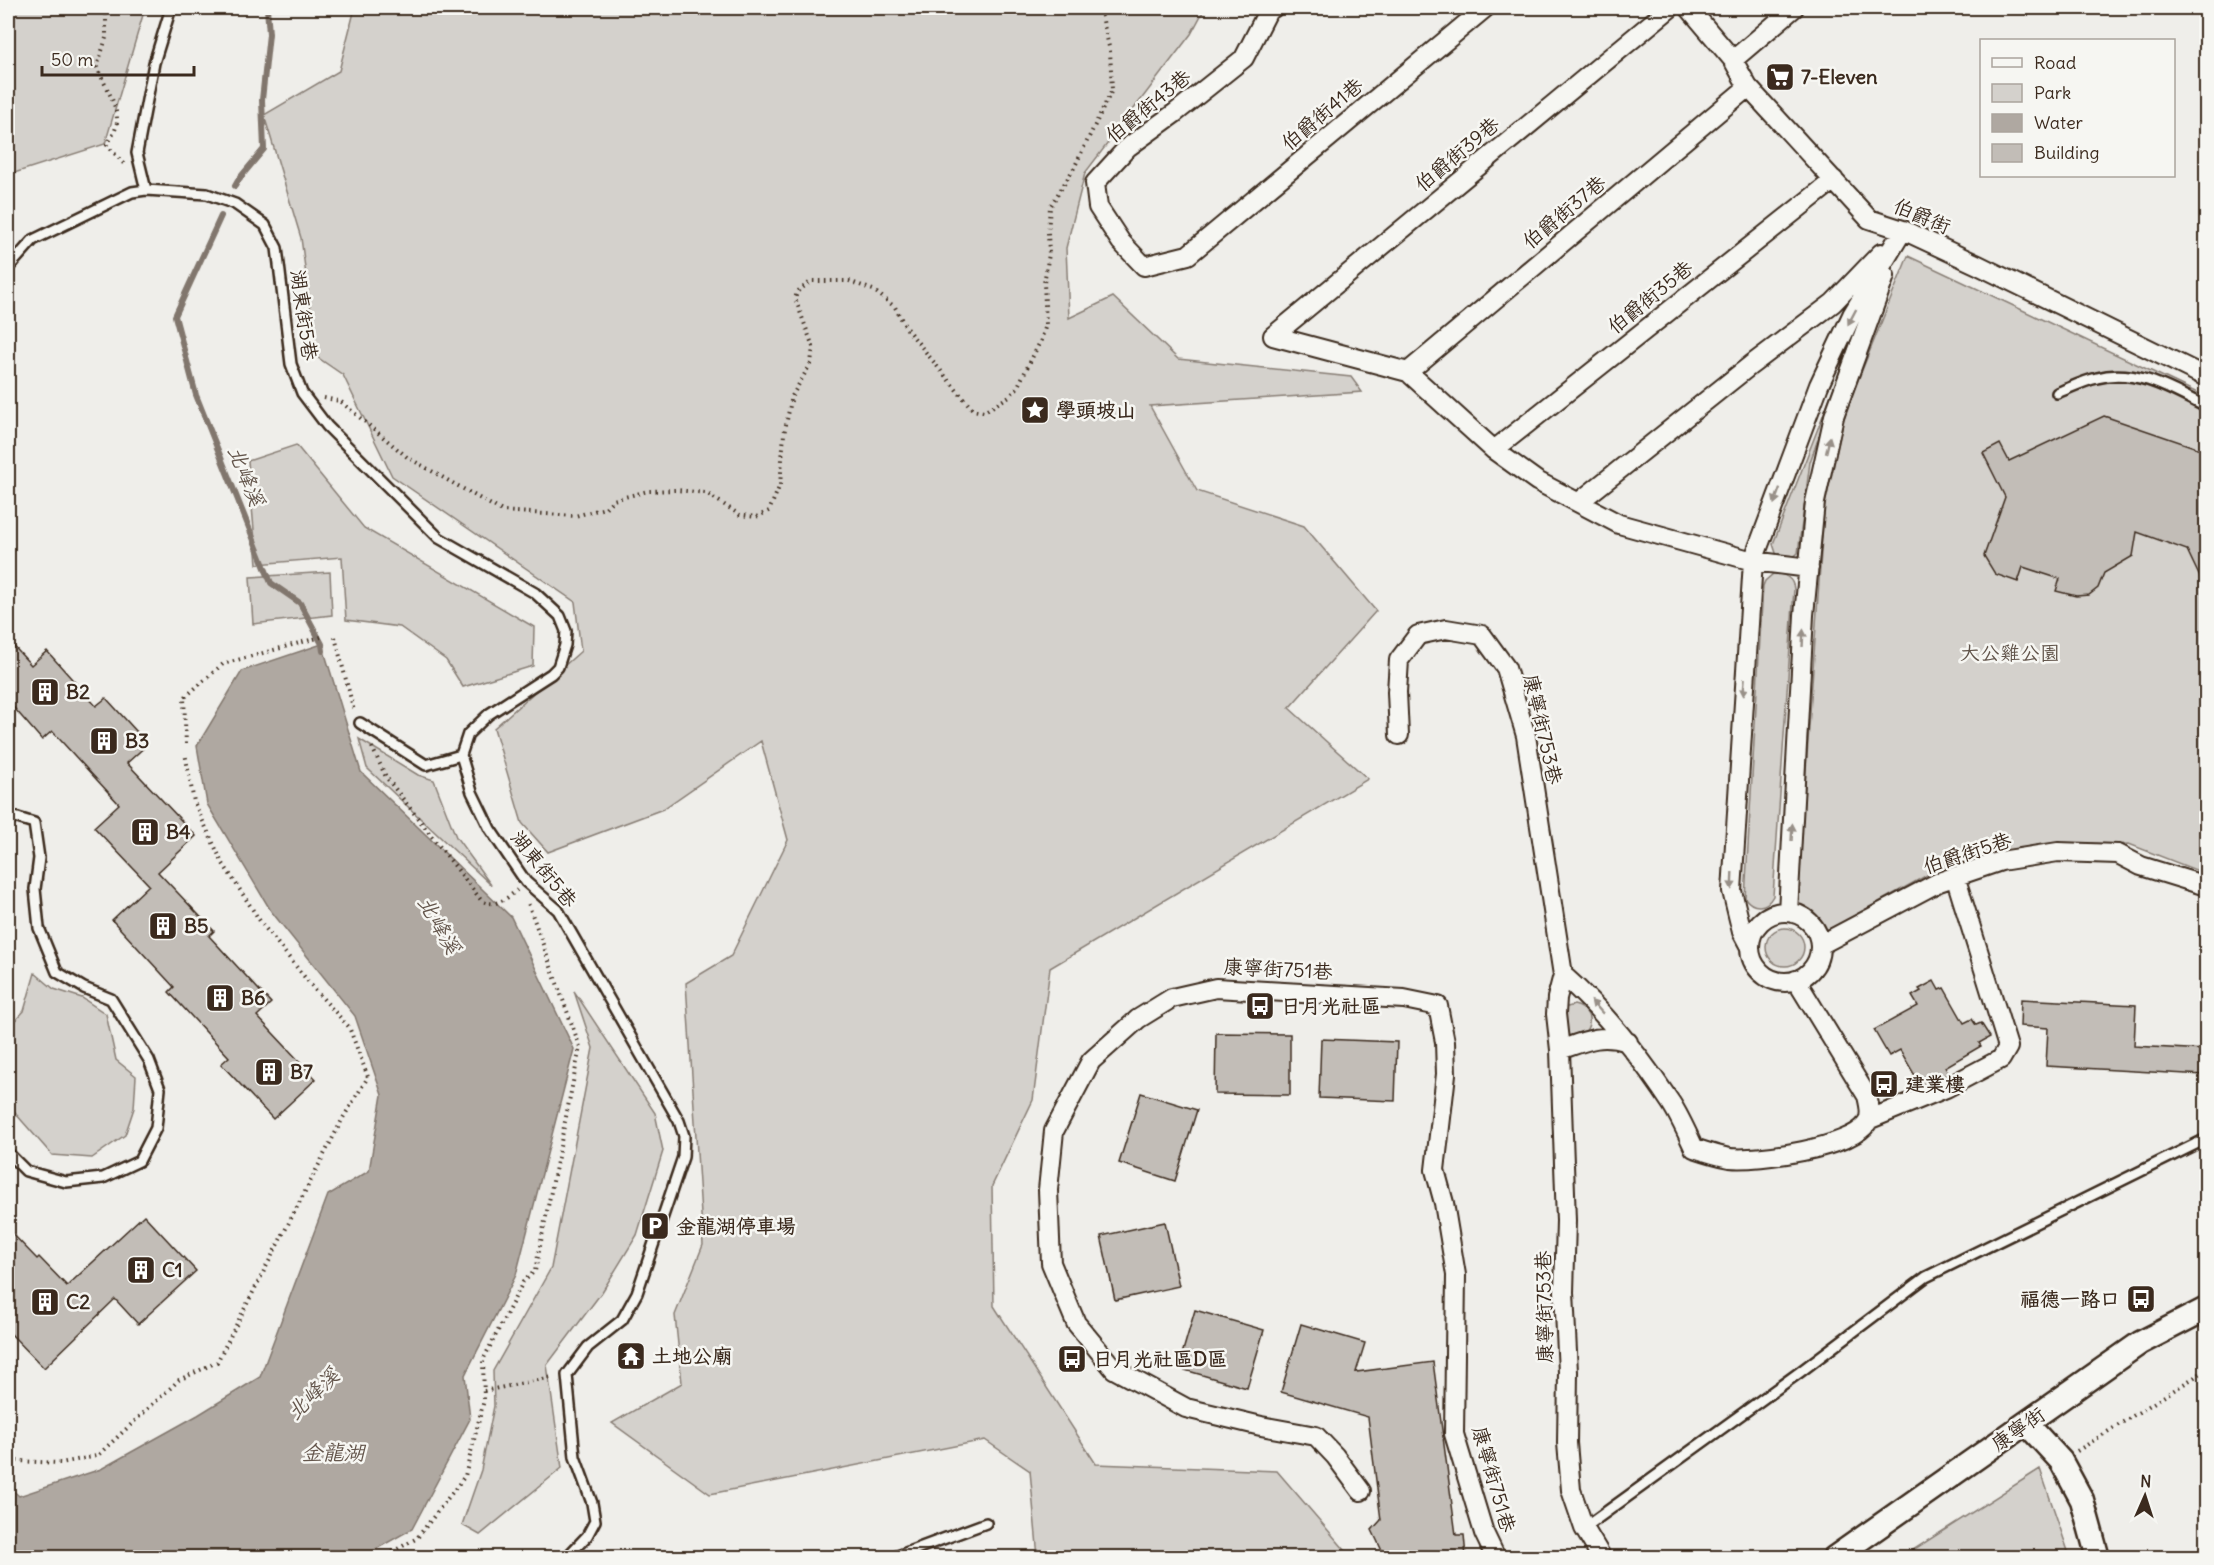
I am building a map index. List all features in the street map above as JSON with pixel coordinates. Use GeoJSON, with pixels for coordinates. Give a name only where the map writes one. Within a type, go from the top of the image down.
{"type":"FeatureCollection","features":[{"type":"Feature","properties":{"kind":"street","name":"伯爵街43巷"},"geometry":{"type":"LineString","coordinates":[[1188,255],[1144,266],[1121,242],[1098,207],[1095,183],[1128,147],[1244,58],[1268,11],[1272,8]]}},
{"type":"Feature","properties":{"kind":"street","name":"伯爵街41巷"},"geometry":{"type":"LineString","coordinates":[[1188,255],[1485,8]]}},
{"type":"Feature","properties":{"kind":"street","name":"伯爵街39巷"},"geometry":{"type":"LineString","coordinates":[[1408,372],[1273,336],[1670,8]]}},
{"type":"Feature","properties":{"kind":"street","name":"伯爵街"},"geometry":{"type":"LineString","coordinates":[[1689,8],[1733,60],[1748,87],[1869,219],[1903,230],[2206,377]]}},
{"type":"Feature","properties":{"kind":"street"},"geometry":{"type":"LineString","coordinates":[[1733,60],[1794,8]]}},
{"type":"Feature","properties":{"kind":"street","name":"伯爵街37巷"},"geometry":{"type":"LineString","coordinates":[[1408,372],[1748,87]]}},
{"type":"Feature","properties":{"kind":"street","name":"伯爵街35巷"},"geometry":{"type":"LineString","coordinates":[[1494,450],[1834,180]]}},
{"type":"Feature","properties":{"kind":"street"},"geometry":{"type":"LineString","coordinates":[[1579,502],[1833,303],[1903,230]]}},
{"type":"Feature","properties":{"kind":"street"},"geometry":{"type":"LineString","coordinates":[[1750,947],[1742,932],[1732,891],[1753,561],[1819,385],[1852,315],[1903,230]]}},
{"type":"Feature","properties":{"kind":"street"},"geometry":{"type":"LineString","coordinates":[[1788,912],[1815,502],[1834,416],[1903,230]]}},
{"type":"Feature","properties":{"kind":"street"},"geometry":{"type":"LineString","coordinates":[[1408,372],[1494,450],[1537,481],[1619,524],[1753,561],[1809,568]]}},
{"type":"Feature","properties":{"kind":"street","name":"康寧街753巷"},"geometry":{"type":"LineString","coordinates":[[1399,735],[1397,692],[1399,660],[1418,635],[1446,629],[1482,635],[1506,668],[1526,736],[1563,975],[1556,1004],[1560,1050],[1566,1221],[1564,1292],[1568,1372],[1567,1443],[1571,1490],[1584,1528],[1602,1557]]}},
{"type":"Feature","properties":{"kind":"street","name":"伯爵街5巷"},"geometry":{"type":"LineString","coordinates":[[1820,945],[1939,882],[2001,861],[2058,852],[2118,854],[2141,866],[2206,886]]}},
{"type":"Feature","properties":{"kind":"street"},"geometry":{"type":"LineString","coordinates":[[1868,1120],[1946,1088],[2001,1059],[2008,1047],[1955,876]]}},
{"type":"Feature","properties":{"kind":"street"},"geometry":{"type":"LineString","coordinates":[[1788,912],[1799,914],[1808,921],[1815,929],[1820,945],[1817,962],[1810,972],[1796,980],[1778,981],[1767,977],[1752,959],[1751,936],[1765,917],[1788,912]]}},
{"type":"Feature","properties":{"kind":"street"},"geometry":{"type":"LineString","coordinates":[[1563,975],[1587,997],[1628,1042],[1672,1104],[1694,1149],[1730,1158],[1767,1158],[1805,1152],[1854,1133],[1867,1123],[1870,1110],[1867,1096],[1796,980]]}},
{"type":"Feature","properties":{"kind":"street","name":"康寧街751巷"},"geometry":{"type":"LineString","coordinates":[[1361,1491],[1335,1456],[1316,1436],[1261,1426],[1186,1408],[1114,1369],[1076,1323],[1052,1263],[1048,1190],[1054,1131],[1091,1061],[1138,1019],[1172,998],[1216,988],[1404,999],[1438,1006],[1445,1041],[1446,1074],[1435,1170],[1444,1203],[1456,1275],[1454,1434],[1484,1533],[1496,1557]]}},
{"type":"Feature","properties":{"kind":"street"},"geometry":{"type":"LineString","coordinates":[[1560,1050],[1596,1038],[1612,1037],[1628,1042]]}},
{"type":"Feature","properties":{"kind":"street","name":"康寧街"},"geometry":{"type":"LineString","coordinates":[[1834,1557],[2140,1343],[2206,1309]]}},
{"type":"Feature","properties":{"kind":"street"},"geometry":{"type":"LineString","coordinates":[[2026,1423],[2061,1461],[2082,1500],[2098,1557]]}},
{"type":"Feature","properties":{"kind":"lane"},"geometry":{"type":"LineString","coordinates":[[8,268],[33,240],[132,192],[144,190],[137,153],[154,63],[171,8]]}},
{"type":"Feature","properties":{"kind":"lane","name":"湖東街5巷"},"geometry":{"type":"LineString","coordinates":[[144,190],[207,194],[235,204],[265,225],[277,248],[291,364],[302,393],[327,426],[439,538],[535,593],[560,616],[566,631],[558,667],[489,714],[468,734],[461,755],[472,792],[490,829],[526,882],[558,910],[679,1121],[684,1136],[683,1157],[637,1293],[622,1320],[588,1347],[567,1375]]}},
{"type":"Feature","properties":{"kind":"lane"},"geometry":{"type":"LineString","coordinates":[[2057,393],[2098,377],[2132,375],[2173,390],[2206,407]]}},
{"type":"Feature","properties":{"kind":"lane"},"geometry":{"type":"LineString","coordinates":[[360,723],[426,765],[461,755]]}},
{"type":"Feature","properties":{"kind":"lane"},"geometry":{"type":"LineString","coordinates":[[8,816],[34,823],[39,858],[35,889],[39,928],[57,972],[84,988],[111,999],[149,1060],[160,1089],[156,1128],[139,1161],[103,1178],[66,1182],[26,1172],[8,1153]]}},
{"type":"Feature","properties":{"kind":"lane"},"geometry":{"type":"LineString","coordinates":[[1584,1528],[1800,1372],[1926,1277],[2206,1138]]}},
{"type":"Feature","properties":{"kind":"lane"},"geometry":{"type":"LineString","coordinates":[[566,1557],[587,1536],[595,1521],[592,1503],[575,1457],[567,1375]]}},
{"type":"Feature","properties":{"kind":"lane"},"geometry":{"type":"LineString","coordinates":[[891,1557],[986,1523]]}},
{"type":"Feature","properties":{"kind":"path"},"geometry":{"type":"LineString","coordinates":[[106,8],[106,39],[97,67],[113,105],[117,122],[115,132],[107,145],[144,190]]}},
{"type":"Feature","properties":{"kind":"path"},"geometry":{"type":"LineString","coordinates":[[302,393],[340,401],[407,457],[502,511],[575,516],[605,507],[613,500],[648,491],[676,490],[706,493],[740,515],[756,517],[769,511],[780,485],[784,434],[792,396],[811,363],[813,347],[795,298],[798,291],[812,281],[849,281],[873,290],[895,307],[906,328],[973,410],[984,412],[1017,388],[1046,325],[1044,283],[1050,254],[1048,232],[1050,207],[1078,159],[1112,90],[1110,51],[1100,8]]}},
{"type":"Feature","properties":{"kind":"path"},"geometry":{"type":"LineString","coordinates":[[186,744],[184,699],[223,663],[321,637]]}},
{"type":"Feature","properties":{"kind":"path"},"geometry":{"type":"LineString","coordinates":[[8,1453],[16,1461],[61,1463],[97,1456],[179,1380],[218,1362],[343,1118],[368,1077],[349,1027],[315,990],[262,924],[222,862],[194,802],[185,753]]}},
{"type":"Feature","properties":{"kind":"path"},"geometry":{"type":"LineString","coordinates":[[386,777],[481,900],[488,904],[503,902]]}},
{"type":"Feature","properties":{"kind":"path"},"geometry":{"type":"LineString","coordinates":[[382,1557],[417,1538],[465,1476],[484,1400],[483,1360],[523,1282],[535,1271],[580,1047],[528,904],[526,882]]}},
{"type":"Feature","properties":{"kind":"path"},"geometry":{"type":"LineString","coordinates":[[2061,1461],[2206,1370]]}},
{"type":"Feature","properties":{"kind":"path"},"geometry":{"type":"LineString","coordinates":[[484,1391],[567,1375]]}},
{"type":"Feature","properties":{"kind":"green space"},"geometry":{"type":"Polygon","coordinates":[[[8,8],[145,8],[105,144],[8,175],[8,8]]]}},
{"type":"Feature","properties":{"kind":"green space"},"geometry":{"type":"Polygon","coordinates":[[[355,8],[1205,8],[1191,34],[1085,173],[1066,248],[1069,318],[1113,297],[1178,359],[1351,377],[1362,392],[1150,406],[1197,491],[1304,526],[1376,611],[1289,708],[1368,779],[1050,968],[1033,1100],[992,1186],[994,1306],[1096,1464],[1277,1471],[1351,1557],[1038,1557],[1030,1471],[985,1440],[710,1494],[612,1423],[682,1383],[675,1315],[703,1245],[686,983],[731,956],[788,840],[761,741],[663,809],[548,852],[522,823],[494,728],[581,651],[575,602],[392,476],[343,375],[317,357],[301,238],[264,115],[339,71],[355,8]]]}},
{"type":"Feature","properties":{"kind":"green space","name":"大公雞公園"},"geometry":{"type":"Polygon","coordinates":[[[1908,256],[2206,397],[2206,874],[2129,844],[2005,850],[1938,869],[1825,932],[1819,918],[1797,901],[1824,509],[1846,410],[1908,256]]]}},
{"type":"Feature","properties":{"kind":"green space"},"geometry":{"type":"Polygon","coordinates":[[[1864,310],[1810,462],[1798,553],[1792,558],[1777,556],[1773,544],[1864,310]]]}},
{"type":"Feature","properties":{"kind":"green space"},"geometry":{"type":"Polygon","coordinates":[[[296,445],[364,528],[534,627],[533,666],[463,687],[446,660],[400,627],[346,620],[342,557],[257,564],[248,461],[296,445]]]}},
{"type":"Feature","properties":{"kind":"green space"},"geometry":{"type":"Polygon","coordinates":[[[330,572],[332,615],[253,624],[250,577],[330,572]]]}},
{"type":"Feature","properties":{"kind":"green space"},"geometry":{"type":"Polygon","coordinates":[[[1773,574],[1787,577],[1794,589],[1773,896],[1767,903],[1756,906],[1745,898],[1763,586],[1773,574]]]}},
{"type":"Feature","properties":{"kind":"green space"},"geometry":{"type":"Polygon","coordinates":[[[359,739],[418,775],[434,780],[456,837],[491,885],[367,768],[359,739]]]}},
{"type":"Feature","properties":{"kind":"green space"},"geometry":{"type":"Polygon","coordinates":[[[1785,928],[1792,929],[1798,934],[1803,940],[1803,954],[1798,960],[1792,965],[1785,966],[1778,965],[1772,960],[1767,954],[1766,947],[1767,940],[1772,934],[1778,929],[1785,928]]]}},
{"type":"Feature","properties":{"kind":"green space"},"geometry":{"type":"Polygon","coordinates":[[[35,973],[54,989],[82,998],[106,1014],[116,1060],[136,1076],[134,1108],[125,1135],[92,1158],[52,1155],[8,1105],[8,1028],[24,1011],[35,973]]]}},
{"type":"Feature","properties":{"kind":"green space"},"geometry":{"type":"Polygon","coordinates":[[[574,991],[655,1113],[663,1151],[637,1235],[602,1292],[547,1365],[562,1468],[480,1535],[462,1525],[481,1470],[494,1406],[493,1371],[551,1268],[593,1048],[574,991]]]}},
{"type":"Feature","properties":{"kind":"green space"},"geometry":{"type":"Polygon","coordinates":[[[1574,1005],[1586,1012],[1589,1023],[1585,1032],[1571,1037],[1565,1035],[1564,1008],[1574,1005]]]}},
{"type":"Feature","properties":{"kind":"green space"},"geometry":{"type":"Polygon","coordinates":[[[2040,1469],[2070,1557],[1902,1557],[2040,1469]]]}},
{"type":"Feature","properties":{"kind":"water","name":"金龍湖"},"geometry":{"type":"Polygon","coordinates":[[[322,644],[361,772],[511,917],[574,1049],[516,1275],[465,1375],[470,1419],[412,1529],[362,1557],[8,1557],[8,1486],[19,1496],[101,1469],[198,1415],[260,1377],[328,1195],[369,1171],[382,1095],[355,1016],[271,911],[207,804],[197,746],[242,671],[322,644]]]}},
{"type":"Feature","properties":{"kind":"building"},"geometry":{"type":"Polygon","coordinates":[[[2104,416],[2206,451],[2206,590],[2187,550],[2137,532],[2133,556],[2104,573],[2098,588],[2089,595],[2076,596],[2056,591],[2060,579],[2023,567],[2018,582],[1995,574],[1984,556],[2005,497],[1983,453],[2000,444],[2009,461],[2104,416]]]}},
{"type":"Feature","properties":{"kind":"building"},"geometry":{"type":"Polygon","coordinates":[[[8,640],[31,665],[47,651],[96,706],[106,698],[148,744],[127,763],[196,836],[158,872],[214,931],[209,936],[271,1003],[257,1016],[316,1079],[273,1119],[221,1064],[229,1057],[169,992],[174,987],[112,920],[149,885],[94,827],[119,804],[52,731],[42,740],[8,701],[8,640]]]}},
{"type":"Feature","properties":{"kind":"building"},"geometry":{"type":"Polygon","coordinates":[[[1934,981],[1939,990],[1944,988],[1964,1023],[1972,1019],[1976,1025],[1981,1023],[1990,1037],[1979,1043],[1981,1046],[1945,1067],[1949,1074],[1921,1086],[1900,1050],[1889,1056],[1874,1030],[1918,1006],[1912,996],[1921,991],[1919,989],[1934,981]]]}},
{"type":"Feature","properties":{"kind":"building"},"geometry":{"type":"Polygon","coordinates":[[[2021,999],[2136,1005],[2134,1046],[2205,1050],[2204,1075],[2046,1066],[2048,1028],[2020,1026],[2021,999]]]}},
{"type":"Feature","properties":{"kind":"building"},"geometry":{"type":"Polygon","coordinates":[[[1216,1033],[1290,1034],[1290,1095],[1215,1094],[1216,1033]]]}},
{"type":"Feature","properties":{"kind":"building"},"geometry":{"type":"Polygon","coordinates":[[[1321,1039],[1397,1042],[1395,1101],[1319,1098],[1321,1039]]]}},
{"type":"Feature","properties":{"kind":"building"},"geometry":{"type":"Polygon","coordinates":[[[1141,1093],[1197,1110],[1175,1181],[1119,1163],[1141,1093]]]}},
{"type":"Feature","properties":{"kind":"building"},"geometry":{"type":"Polygon","coordinates":[[[144,1215],[196,1271],[138,1324],[115,1299],[44,1368],[8,1331],[8,1229],[67,1286],[144,1215]]]}},
{"type":"Feature","properties":{"kind":"building"},"geometry":{"type":"Polygon","coordinates":[[[1165,1222],[1179,1286],[1115,1300],[1101,1236],[1165,1222]]]}},
{"type":"Feature","properties":{"kind":"building"},"geometry":{"type":"Polygon","coordinates":[[[1195,1310],[1264,1330],[1247,1388],[1178,1368],[1195,1310]]]}},
{"type":"Feature","properties":{"kind":"building"},"geometry":{"type":"Polygon","coordinates":[[[1301,1324],[1365,1343],[1356,1372],[1433,1362],[1456,1535],[1464,1535],[1466,1557],[1385,1557],[1372,1530],[1381,1520],[1368,1417],[1281,1392],[1301,1324]]]}},
{"type":"Feature","properties":{"kind":"waterway","name":"北峰溪"},"geometry":{"type":"LineString","coordinates":[[235,186],[264,149],[262,100],[269,34],[267,8]]}},
{"type":"Feature","properties":{"kind":"waterway","name":"北峰溪"},"geometry":{"type":"LineString","coordinates":[[221,216],[175,316],[196,395],[271,583],[300,603],[322,644],[323,651]]}},
{"type":"Feature","properties":{"kind":"place","name":"7-Eleven"},"geometry":{"type":"Point","coordinates":[1780,77]}},
{"type":"Feature","properties":{"kind":"place","name":"學頭坡山"},"geometry":{"type":"Point","coordinates":[1035,410]}},
{"type":"Feature","properties":{"kind":"place","name":"B2"},"geometry":{"type":"Point","coordinates":[45,692]}},
{"type":"Feature","properties":{"kind":"place","name":"B3"},"geometry":{"type":"Point","coordinates":[104,741]}},
{"type":"Feature","properties":{"kind":"place","name":"B4"},"geometry":{"type":"Point","coordinates":[145,832]}},
{"type":"Feature","properties":{"kind":"place","name":"B5"},"geometry":{"type":"Point","coordinates":[163,926]}},
{"type":"Feature","properties":{"kind":"place","name":"B6"},"geometry":{"type":"Point","coordinates":[220,998]}},
{"type":"Feature","properties":{"kind":"place","name":"日月光社區"},"geometry":{"type":"Point","coordinates":[1260,1006]}},
{"type":"Feature","properties":{"kind":"place","name":"B7"},"geometry":{"type":"Point","coordinates":[269,1072]}},
{"type":"Feature","properties":{"kind":"place","name":"建業樓"},"geometry":{"type":"Point","coordinates":[1884,1084]}},
{"type":"Feature","properties":{"kind":"place","name":"金龍湖停車場"},"geometry":{"type":"Point","coordinates":[655,1226]}},
{"type":"Feature","properties":{"kind":"place","name":"C1"},"geometry":{"type":"Point","coordinates":[141,1270]}},
{"type":"Feature","properties":{"kind":"place","name":"福德一路口"},"geometry":{"type":"Point","coordinates":[2141,1299]}},
{"type":"Feature","properties":{"kind":"place","name":"C2"},"geometry":{"type":"Point","coordinates":[45,1302]}},
{"type":"Feature","properties":{"kind":"place","name":"土地公廟"},"geometry":{"type":"Point","coordinates":[631,1356]}},
{"type":"Feature","properties":{"kind":"place","name":"日月光社區D區"},"geometry":{"type":"Point","coordinates":[1072,1359]}}]}
